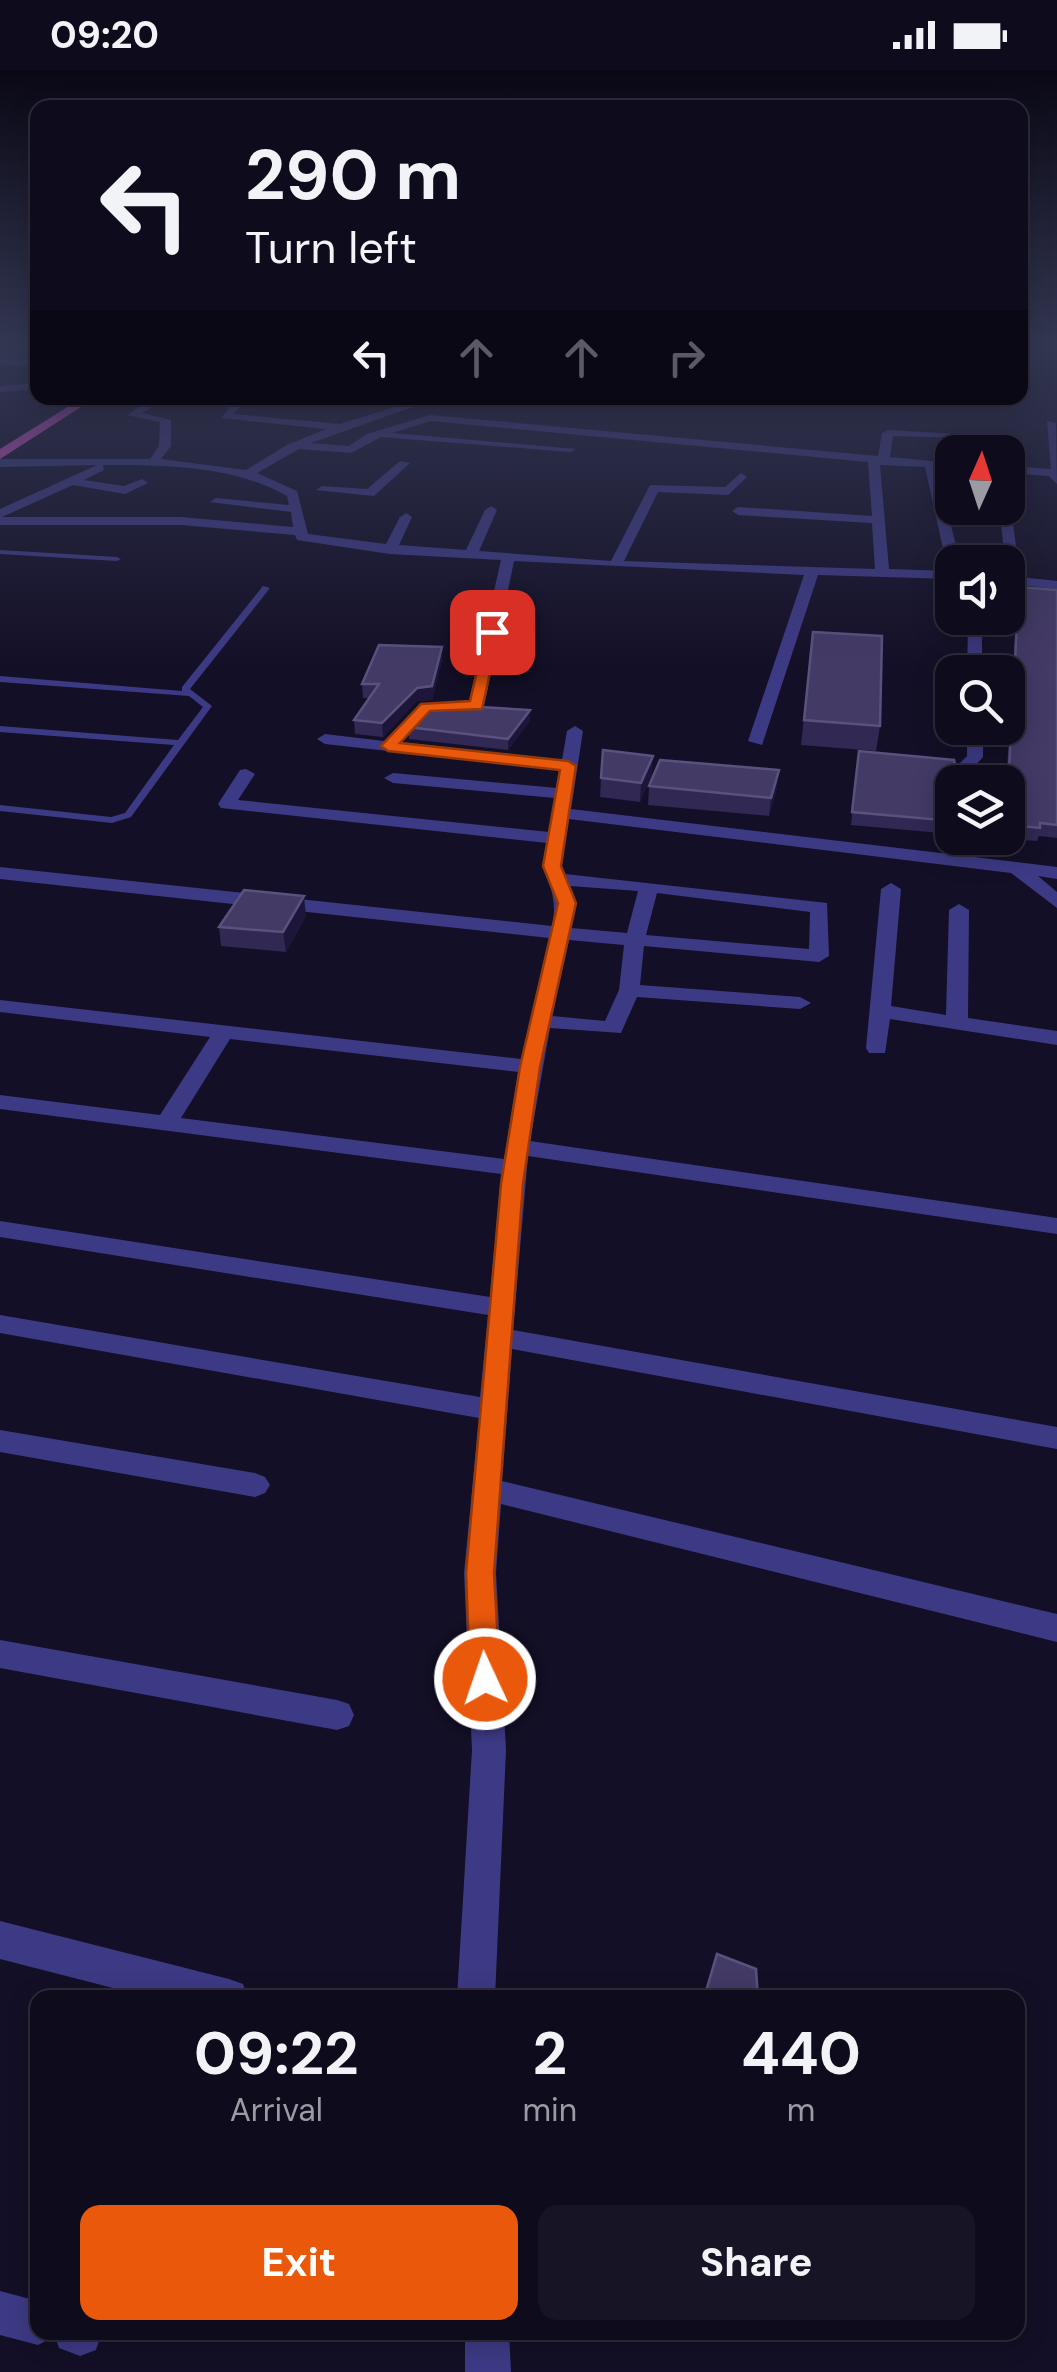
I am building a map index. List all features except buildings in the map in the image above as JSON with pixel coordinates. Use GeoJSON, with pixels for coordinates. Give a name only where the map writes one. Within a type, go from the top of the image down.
{"type":"FeatureCollection","features":[{"type":"Feature","properties":{"kind":"street"},"geometry":{"type":"LineString","coordinates":[[152,463],[160,453]]}},
{"type":"Feature","properties":{"kind":"street"},"geometry":{"type":"LineString","coordinates":[[248,474],[278,453]]}},
{"type":"Feature","properties":{"kind":"street"},"geometry":{"type":"LineString","coordinates":[[792,453],[935,465]]}},
{"type":"Feature","properties":{"kind":"street"},"geometry":{"type":"LineString","coordinates":[[882,453],[882,572]]}},
{"type":"Feature","properties":{"kind":"street"},"geometry":{"type":"LineString","coordinates":[[0,463],[152,463],[248,474],[294,501]]}},
{"type":"Feature","properties":{"kind":"street"},"geometry":{"type":"LineString","coordinates":[[0,518],[106,464]]}},
{"type":"Feature","properties":{"kind":"street"},"geometry":{"type":"LineString","coordinates":[[322,490],[370,493],[404,464]]}},
{"type":"Feature","properties":{"kind":"street"},"geometry":{"type":"LineString","coordinates":[[930,465],[948,545]]}},
{"type":"Feature","properties":{"kind":"street"},"geometry":{"type":"LineString","coordinates":[[216,502],[294,501],[322,490],[345,471]]}},
{"type":"Feature","properties":{"kind":"street"},"geometry":{"type":"LineString","coordinates":[[1025,472],[1056,475]]}},
{"type":"Feature","properties":{"kind":"street"},"geometry":{"type":"LineString","coordinates":[[615,565],[654,488],[728,491],[740,477]]}},
{"type":"Feature","properties":{"kind":"street"},"geometry":{"type":"LineString","coordinates":[[71,481],[125,490],[142,483]]}},
{"type":"Feature","properties":{"kind":"street"},"geometry":{"type":"LineString","coordinates":[[294,501],[297,531]]}},
{"type":"Feature","properties":{"kind":"street"},"geometry":{"type":"LineString","coordinates":[[470,555],[491,510]]}},
{"type":"Feature","properties":{"kind":"street"},"geometry":{"type":"LineString","coordinates":[[738,511],[880,520]]}},
{"type":"Feature","properties":{"kind":"street"},"geometry":{"type":"LineString","coordinates":[[390,550],[406,517]]}},
{"type":"Feature","properties":{"kind":"street"},"geometry":{"type":"LineString","coordinates":[[0,518],[181,521],[297,531],[316,541],[390,550],[615,565],[935,575]]}},
{"type":"Feature","properties":{"kind":"street"},"geometry":{"type":"LineString","coordinates":[[384,799],[397,747],[426,707],[476,706],[508,558]]}},
{"type":"Feature","properties":{"kind":"street"},"geometry":{"type":"LineString","coordinates":[[756,741],[812,572]]}},
{"type":"Feature","properties":{"kind":"street"},"geometry":{"type":"LineString","coordinates":[[1025,582],[1057,585]]}},
{"type":"Feature","properties":{"kind":"street"},"geometry":{"type":"LineString","coordinates":[[476,1990],[489,1750],[480,1573],[516,1157],[530,1067],[567,903],[552,866],[575,731]]}},
{"type":"Feature","properties":{"kind":"street"},"geometry":{"type":"LineString","coordinates":[[326,739],[568,766]]}},
{"type":"Feature","properties":{"kind":"street"},"geometry":{"type":"LineString","coordinates":[[246,774],[227,804],[384,799],[560,815],[1057,874]]}},
{"type":"Feature","properties":{"kind":"street"},"geometry":{"type":"LineString","coordinates":[[384,799],[560,815]]}},
{"type":"Feature","properties":{"kind":"street"},"geometry":{"type":"LineString","coordinates":[[961,855],[961,862]]}},
{"type":"Feature","properties":{"kind":"street"},"geometry":{"type":"LineString","coordinates":[[1016,868],[1057,902]]}},
{"type":"Feature","properties":{"kind":"street"},"geometry":{"type":"LineString","coordinates":[[0,873],[820,956],[820,907],[557,878]]}},
{"type":"Feature","properties":{"kind":"street"},"geometry":{"type":"LineString","coordinates":[[540,1021],[613,1028],[628,990],[635,939],[650,886]]}},
{"type":"Feature","properties":{"kind":"street"},"geometry":{"type":"LineString","coordinates":[[877,1048],[891,889]]}},
{"type":"Feature","properties":{"kind":"street"},"geometry":{"type":"LineString","coordinates":[[957,1023],[959,910]]}},
{"type":"Feature","properties":{"kind":"street"},"geometry":{"type":"LineString","coordinates":[[628,990],[800,1003]]}},
{"type":"Feature","properties":{"kind":"street"},"geometry":{"type":"LineString","coordinates":[[0,1006],[530,1067]]}},
{"type":"Feature","properties":{"kind":"street"},"geometry":{"type":"LineString","coordinates":[[880,1012],[1057,1038]]}},
{"type":"Feature","properties":{"kind":"street"},"geometry":{"type":"LineString","coordinates":[[166,1124],[224,1032]]}},
{"type":"Feature","properties":{"kind":"street"},"geometry":{"type":"LineString","coordinates":[[0,1102],[166,1124],[516,1157],[1057,1226]]}},
{"type":"Feature","properties":{"kind":"street"},"geometry":{"type":"LineString","coordinates":[[0,1229],[500,1322],[1057,1438]]}},
{"type":"Feature","properties":{"kind":"street"},"geometry":{"type":"LineString","coordinates":[[0,1324],[494,1410]]}},
{"type":"Feature","properties":{"kind":"street"},"geometry":{"type":"LineString","coordinates":[[0,1441],[255,1485]]}},
{"type":"Feature","properties":{"kind":"street"},"geometry":{"type":"LineString","coordinates":[[487,1489],[1057,1628]]}},
{"type":"Feature","properties":{"kind":"street"},"geometry":{"type":"LineString","coordinates":[[0,1654],[336,1715]]}},
{"type":"Feature","properties":{"kind":"street"},"geometry":{"type":"LineString","coordinates":[[0,1940],[197,1990]]}},
{"type":"Feature","properties":{"kind":"street"},"geometry":{"type":"LineString","coordinates":[[0,2313],[30,2321]]}},
{"type":"Feature","properties":{"kind":"street"},"geometry":{"type":"LineString","coordinates":[[487,2340],[488,2372]]}},
{"type":"Feature","properties":{"kind":"lane"},"geometry":{"type":"LineString","coordinates":[[0,552],[117,559]]}},
{"type":"Feature","properties":{"kind":"lane"},"geometry":{"type":"LineString","coordinates":[[187,694],[185,689],[266,588]]}},
{"type":"Feature","properties":{"kind":"lane"},"geometry":{"type":"LineString","coordinates":[[0,679],[187,694],[208,706],[124,818],[0,808]]}},
{"type":"Feature","properties":{"kind":"lane"},"geometry":{"type":"LineString","coordinates":[[0,728],[180,743]]}},
{"type":"Feature","properties":{"kind":"route"},"geometry":{"type":"LineString","coordinates":[[485,1679],[480,1573],[512,1184],[530,1067],[567,903],[552,866],[568,766],[388,746],[426,707],[476,706],[492,632]]}}]}
